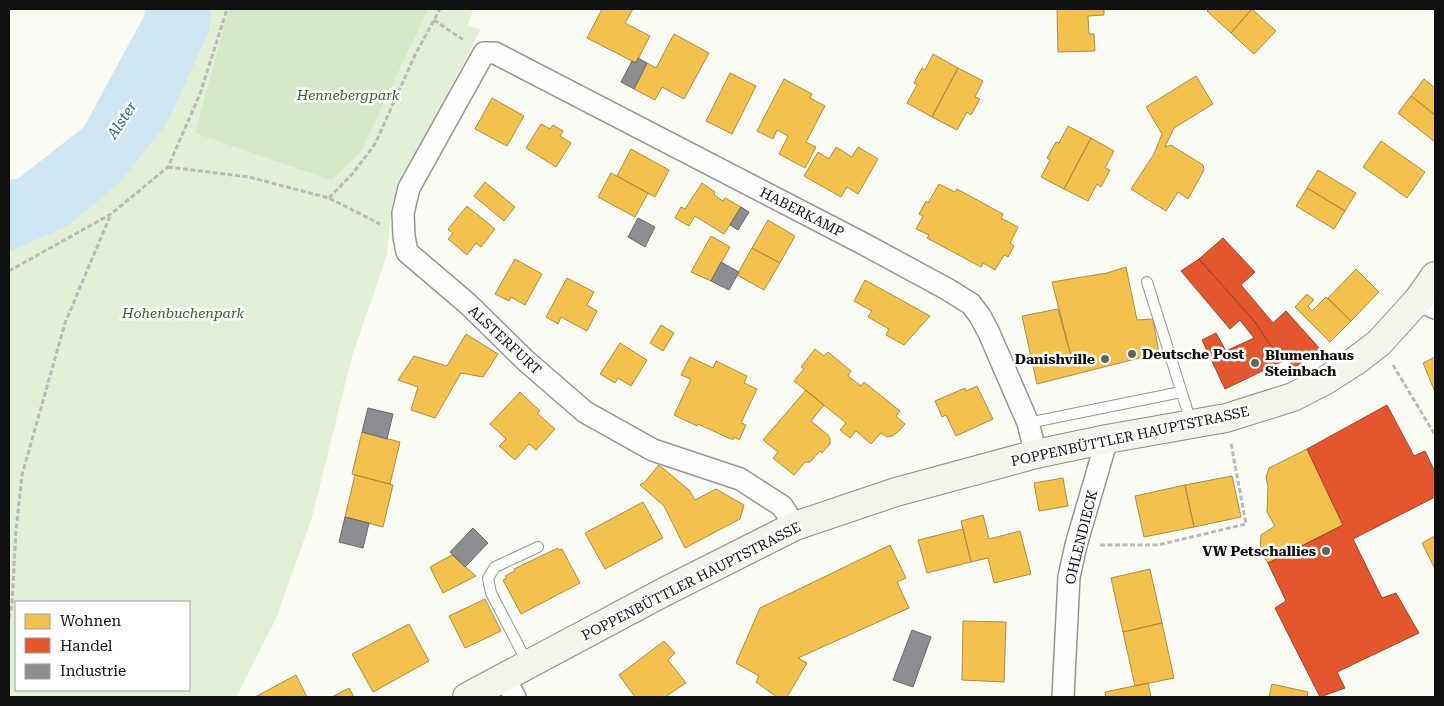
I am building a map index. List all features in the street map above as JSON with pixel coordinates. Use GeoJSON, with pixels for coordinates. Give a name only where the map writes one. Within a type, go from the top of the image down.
{"type":"FeatureCollection","features":[{"type":"Feature","properties":{"kind":"street","name":"ALSTERFURT"},"geometry":{"type":"LineString","coordinates":[[477,49],[409,188],[403,212],[407,252],[468,304],[525,360],[585,412],[653,450],[740,479],[782,506],[796,526]]}},
{"type":"Feature","properties":{"kind":"street","name":"HABERKAMP"},"geometry":{"type":"LineString","coordinates":[[477,49],[495,53],[513,62],[862,243],[971,304],[989,333],[1028,423],[1036,454]]}},
{"type":"Feature","properties":{"kind":"street","name":"POPPENBÜTTLER HAUPTSTRASSE"},"geometry":{"type":"LineString","coordinates":[[467,697],[510,687],[528,664],[726,560],[796,526],[896,492],[1036,454],[1107,439],[1226,418],[1293,397],[1326,380],[1354,362],[1427,304],[1435,276]]}},
{"type":"Feature","properties":{"kind":"street","name":"OHLENDIECK"},"geometry":{"type":"LineString","coordinates":[[1063,697],[1069,577],[1076,545],[1107,439]]}},
{"type":"Feature","properties":{"kind":"lane"},"geometry":{"type":"LineString","coordinates":[[1147,282],[1192,424]]}},
{"type":"Feature","properties":{"kind":"lane"},"geometry":{"type":"LineString","coordinates":[[1028,423],[1181,392]]}},
{"type":"Feature","properties":{"kind":"lane"},"geometry":{"type":"LineString","coordinates":[[528,664],[491,593],[488,578],[495,567],[538,547]]}},
{"type":"Feature","properties":{"kind":"path"},"geometry":{"type":"LineString","coordinates":[[9,271],[111,214],[168,167],[200,94],[227,9]]}},
{"type":"Feature","properties":{"kind":"path"},"geometry":{"type":"LineString","coordinates":[[329,198],[375,144],[415,55],[440,9]]}},
{"type":"Feature","properties":{"kind":"path"},"geometry":{"type":"LineString","coordinates":[[434,20],[477,49]]}},
{"type":"Feature","properties":{"kind":"path"},"geometry":{"type":"LineString","coordinates":[[168,167],[249,178],[329,198],[404,236]]}},
{"type":"Feature","properties":{"kind":"path"},"geometry":{"type":"LineString","coordinates":[[9,618],[12,604],[16,530],[22,475],[65,323],[111,214]]}},
{"type":"Feature","properties":{"kind":"path"},"geometry":{"type":"LineString","coordinates":[[1379,343],[1435,435]]}},
{"type":"Feature","properties":{"kind":"path"},"geometry":{"type":"LineString","coordinates":[[1076,545],[1158,545],[1246,524],[1226,418]]}},
{"type":"Feature","properties":{"kind":"green space","name":"Hohenbuchenpark"},"geometry":{"type":"Polygon","coordinates":[[[212,9],[473,9],[468,26],[481,29],[392,202],[387,254],[351,360],[311,521],[275,621],[236,697],[9,697],[9,180],[18,179],[84,127],[167,123],[208,31],[212,9]]]}},
{"type":"Feature","properties":{"kind":"green space","name":"Hennebergpark"},"geometry":{"type":"Polygon","coordinates":[[[229,9],[428,9],[360,153],[331,180],[195,133],[229,9]]]}},
{"type":"Feature","properties":{"kind":"water","name":"Alster"},"geometry":{"type":"Polygon","coordinates":[[[145,9],[212,9],[209,31],[167,123],[120,182],[69,225],[9,252],[9,180],[18,179],[84,127],[144,16],[145,9]]]}},
{"type":"Feature","properties":{"kind":"building: Wohnen"},"geometry":{"type":"Polygon","coordinates":[[[602,9],[633,9],[625,23],[650,36],[636,63],[587,38],[602,9]]]}},
{"type":"Feature","properties":{"kind":"building: Wohnen"},"geometry":{"type":"Polygon","coordinates":[[[1057,9],[1104,9],[1104,15],[1088,16],[1089,34],[1094,34],[1095,51],[1058,52],[1057,9]]]}},
{"type":"Feature","properties":{"kind":"building: Wohnen"},"geometry":{"type":"Polygon","coordinates":[[[1209,9],[1252,9],[1231,33],[1207,11],[1209,9]]]}},
{"type":"Feature","properties":{"kind":"building: Wohnen"},"geometry":{"type":"Polygon","coordinates":[[[1252,9],[1276,31],[1254,54],[1231,33],[1252,9]]]}},
{"type":"Feature","properties":{"kind":"building: Wohnen"},"geometry":{"type":"Polygon","coordinates":[[[674,34],[709,53],[684,99],[662,87],[655,100],[634,89],[647,63],[656,68],[674,34]]]}},
{"type":"Feature","properties":{"kind":"building: Wohnen"},"geometry":{"type":"Polygon","coordinates":[[[933,54],[958,68],[932,117],[907,103],[917,85],[914,83],[922,68],[925,70],[933,54]]]}},
{"type":"Feature","properties":{"kind":"building: Wohnen"},"geometry":{"type":"Polygon","coordinates":[[[958,68],[983,81],[975,97],[980,99],[971,115],[967,112],[957,130],[932,117],[958,68]]]}},
{"type":"Feature","properties":{"kind":"building: Wohnen"},"geometry":{"type":"Polygon","coordinates":[[[730,73],[756,86],[732,134],[706,121],[730,73]]]}},
{"type":"Feature","properties":{"kind":"building: Wohnen"},"geometry":{"type":"Polygon","coordinates":[[[1196,76],[1213,104],[1174,128],[1165,147],[1171,145],[1203,165],[1204,170],[1188,199],[1178,192],[1166,211],[1131,189],[1154,154],[1162,134],[1146,107],[1196,76]]]}},
{"type":"Feature","properties":{"kind":"building: Wohnen"},"geometry":{"type":"Polygon","coordinates":[[[784,79],[812,94],[810,98],[825,106],[806,142],[816,147],[805,168],[779,154],[788,136],[777,130],[773,139],[757,131],[784,79]]]}},
{"type":"Feature","properties":{"kind":"building: Wohnen"},"geometry":{"type":"Polygon","coordinates":[[[1424,79],[1435,88],[1435,115],[1411,96],[1424,79]]]}},
{"type":"Feature","properties":{"kind":"building: Wohnen"},"geometry":{"type":"Polygon","coordinates":[[[1411,96],[1435,115],[1435,142],[1398,113],[1411,96]]]}},
{"type":"Feature","properties":{"kind":"building: Wohnen"},"geometry":{"type":"Polygon","coordinates":[[[492,98],[524,116],[507,146],[475,129],[492,98]]]}},
{"type":"Feature","properties":{"kind":"building: Wohnen"},"geometry":{"type":"Polygon","coordinates":[[[541,124],[550,129],[553,125],[563,131],[560,136],[571,143],[556,167],[526,148],[541,124]]]}},
{"type":"Feature","properties":{"kind":"building: Wohnen"},"geometry":{"type":"Polygon","coordinates":[[[1068,126],[1091,138],[1064,189],[1041,177],[1050,160],[1047,158],[1056,142],[1059,143],[1068,126]]]}},
{"type":"Feature","properties":{"kind":"building: Wohnen"},"geometry":{"type":"Polygon","coordinates":[[[1091,138],[1114,151],[1105,168],[1110,170],[1101,187],[1097,184],[1088,201],[1064,189],[1091,138]]]}},
{"type":"Feature","properties":{"kind":"building: Wohnen"},"geometry":{"type":"Polygon","coordinates":[[[1381,141],[1425,172],[1407,198],[1363,167],[1381,141]]]}},
{"type":"Feature","properties":{"kind":"building: Wohnen"},"geometry":{"type":"Polygon","coordinates":[[[836,147],[852,157],[858,147],[878,159],[858,194],[847,187],[841,197],[804,176],[818,152],[829,159],[836,147]]]}},
{"type":"Feature","properties":{"kind":"building: Wohnen"},"geometry":{"type":"Polygon","coordinates":[[[631,149],[669,170],[655,197],[617,176],[631,149]]]}},
{"type":"Feature","properties":{"kind":"building: Wohnen"},"geometry":{"type":"Polygon","coordinates":[[[1318,170],[1356,193],[1345,211],[1307,188],[1318,170]]]}},
{"type":"Feature","properties":{"kind":"building: Wohnen"},"geometry":{"type":"Polygon","coordinates":[[[611,173],[648,193],[635,217],[598,197],[611,173]]]}},
{"type":"Feature","properties":{"kind":"building: Wohnen"},"geometry":{"type":"Polygon","coordinates":[[[485,182],[515,207],[504,221],[474,196],[485,182]]]}},
{"type":"Feature","properties":{"kind":"building: Wohnen"},"geometry":{"type":"Polygon","coordinates":[[[702,183],[715,192],[714,195],[723,201],[725,198],[741,207],[724,234],[695,216],[689,226],[675,218],[681,207],[685,209],[702,183]]]}},
{"type":"Feature","properties":{"kind":"building: Wohnen"},"geometry":{"type":"Polygon","coordinates":[[[939,184],[955,192],[957,189],[1003,214],[1001,218],[1018,227],[1010,243],[1014,246],[1008,257],[1004,255],[995,270],[983,263],[981,267],[927,238],[929,235],[916,229],[923,216],[919,214],[939,184]]]}},
{"type":"Feature","properties":{"kind":"building: Wohnen"},"geometry":{"type":"Polygon","coordinates":[[[1307,188],[1345,211],[1334,229],[1296,206],[1307,188]]]}},
{"type":"Feature","properties":{"kind":"building: Wohnen"},"geometry":{"type":"Polygon","coordinates":[[[467,206],[495,229],[481,247],[476,243],[467,255],[448,239],[453,233],[448,229],[467,206]]]}},
{"type":"Feature","properties":{"kind":"building: Wohnen"},"geometry":{"type":"Polygon","coordinates":[[[768,220],[795,236],[780,263],[752,248],[768,220]]]}},
{"type":"Feature","properties":{"kind":"building: Wohnen"},"geometry":{"type":"Polygon","coordinates":[[[711,236],[730,247],[711,281],[691,272],[711,236]]]}},
{"type":"Feature","properties":{"kind":"building: Wohnen"},"geometry":{"type":"Polygon","coordinates":[[[752,248],[780,263],[764,290],[737,275],[752,248]]]}},
{"type":"Feature","properties":{"kind":"building: Wohnen"},"geometry":{"type":"Polygon","coordinates":[[[515,259],[542,274],[525,305],[511,297],[509,301],[495,294],[515,259]]]}},
{"type":"Feature","properties":{"kind":"building: Wohnen"},"geometry":{"type":"Polygon","coordinates":[[[1126,267],[1137,320],[1153,319],[1159,353],[1037,384],[1033,366],[1071,356],[1052,282],[1107,273],[1126,267]]]}},
{"type":"Feature","properties":{"kind":"building: Wohnen"},"geometry":{"type":"Polygon","coordinates":[[[1356,269],[1379,292],[1351,321],[1328,298],[1356,269]]]}},
{"type":"Feature","properties":{"kind":"building: Wohnen"},"geometry":{"type":"Polygon","coordinates":[[[567,278],[594,292],[587,305],[597,311],[587,331],[561,317],[558,324],[546,317],[567,278]]]}},
{"type":"Feature","properties":{"kind":"building: Wohnen"},"geometry":{"type":"Polygon","coordinates":[[[865,280],[930,316],[904,345],[886,335],[889,329],[868,317],[872,311],[854,301],[865,280]]]}},
{"type":"Feature","properties":{"kind":"building: Wohnen"},"geometry":{"type":"Polygon","coordinates":[[[1307,294],[1314,300],[1308,306],[1312,311],[1326,297],[1351,321],[1330,342],[1295,307],[1307,294]]]}},
{"type":"Feature","properties":{"kind":"building: Wohnen"},"geometry":{"type":"Polygon","coordinates":[[[1058,309],[1071,356],[1033,366],[1022,316],[1058,309]]]}},
{"type":"Feature","properties":{"kind":"building: Wohnen"},"geometry":{"type":"Polygon","coordinates":[[[661,325],[674,333],[663,351],[650,343],[661,325]]]}},
{"type":"Feature","properties":{"kind":"building: Wohnen"},"geometry":{"type":"Polygon","coordinates":[[[466,334],[498,354],[483,377],[461,373],[435,418],[411,410],[418,387],[398,380],[414,356],[447,366],[466,334]]]}},
{"type":"Feature","properties":{"kind":"building: Wohnen"},"geometry":{"type":"Polygon","coordinates":[[[620,343],[647,360],[631,386],[618,378],[615,383],[600,374],[620,343]]]}},
{"type":"Feature","properties":{"kind":"building: Wohnen"},"geometry":{"type":"Polygon","coordinates":[[[815,349],[824,356],[828,352],[851,371],[848,376],[861,386],[864,382],[900,411],[896,416],[905,424],[899,431],[887,437],[881,433],[871,444],[856,431],[850,438],[840,430],[846,423],[794,381],[804,369],[801,367],[815,349]]]}},
{"type":"Feature","properties":{"kind":"building: Wohnen"},"geometry":{"type":"Polygon","coordinates":[[[690,357],[713,368],[716,361],[747,376],[744,383],[757,389],[741,423],[746,425],[739,440],[734,437],[733,440],[674,415],[691,379],[681,375],[690,357]]]}},
{"type":"Feature","properties":{"kind":"building: Wohnen"},"geometry":{"type":"Polygon","coordinates":[[[1435,357],[1435,392],[1423,363],[1435,357]]]}},
{"type":"Feature","properties":{"kind":"building: Wohnen"},"geometry":{"type":"Polygon","coordinates":[[[977,386],[993,419],[956,436],[946,415],[942,417],[935,401],[965,388],[966,391],[977,386]]]}},
{"type":"Feature","properties":{"kind":"building: Wohnen"},"geometry":{"type":"Polygon","coordinates":[[[806,390],[824,405],[811,421],[828,435],[830,444],[810,462],[805,462],[794,475],[773,458],[778,452],[763,440],[806,390]]]}},
{"type":"Feature","properties":{"kind":"building: Wohnen"},"geometry":{"type":"Polygon","coordinates":[[[520,392],[540,411],[537,413],[555,429],[536,450],[529,444],[515,460],[499,446],[506,439],[490,424],[520,392]]]}},
{"type":"Feature","properties":{"kind":"building: Wohnen"},"geometry":{"type":"Polygon","coordinates":[[[362,432],[400,442],[390,484],[352,474],[362,432]]]}},
{"type":"Feature","properties":{"kind":"building: Wohnen"},"geometry":{"type":"Polygon","coordinates":[[[1307,449],[1343,525],[1268,563],[1260,551],[1261,535],[1275,526],[1267,512],[1268,487],[1266,477],[1269,468],[1307,449]]]}},
{"type":"Feature","properties":{"kind":"building: Wohnen"},"geometry":{"type":"Polygon","coordinates":[[[659,465],[689,490],[695,500],[716,489],[744,505],[740,519],[685,548],[664,506],[640,485],[659,465]]]}},
{"type":"Feature","properties":{"kind":"building: Wohnen"},"geometry":{"type":"Polygon","coordinates":[[[355,475],[393,485],[383,527],[345,517],[355,475]]]}},
{"type":"Feature","properties":{"kind":"building: Wohnen"},"geometry":{"type":"Polygon","coordinates":[[[1232,476],[1241,517],[1194,527],[1185,485],[1232,476]]]}},
{"type":"Feature","properties":{"kind":"building: Wohnen"},"geometry":{"type":"Polygon","coordinates":[[[1063,478],[1068,506],[1039,511],[1034,483],[1063,478]]]}},
{"type":"Feature","properties":{"kind":"building: Wohnen"},"geometry":{"type":"Polygon","coordinates":[[[1185,485],[1194,527],[1144,537],[1135,496],[1185,485]]]}},
{"type":"Feature","properties":{"kind":"building: Wohnen"},"geometry":{"type":"Polygon","coordinates":[[[643,502],[663,538],[605,569],[585,533],[643,502]]]}},
{"type":"Feature","properties":{"kind":"building: Wohnen"},"geometry":{"type":"Polygon","coordinates":[[[983,515],[989,539],[1020,531],[1031,574],[994,583],[988,558],[971,562],[961,521],[983,515]]]}},
{"type":"Feature","properties":{"kind":"building: Wohnen"},"geometry":{"type":"Polygon","coordinates":[[[963,529],[971,562],[927,573],[918,540],[963,529]]]}},
{"type":"Feature","properties":{"kind":"building: Wohnen"},"geometry":{"type":"Polygon","coordinates":[[[1435,536],[1435,569],[1422,543],[1435,536]]]}},
{"type":"Feature","properties":{"kind":"building: Wohnen"},"geometry":{"type":"Polygon","coordinates":[[[890,545],[906,578],[897,582],[909,608],[798,658],[807,663],[787,697],[777,697],[756,682],[759,676],[736,663],[760,608],[890,545]]]}},
{"type":"Feature","properties":{"kind":"building: Wohnen"},"geometry":{"type":"Polygon","coordinates":[[[558,548],[559,550],[562,549],[580,583],[521,614],[503,580],[507,578],[505,576],[515,571],[514,569],[558,548]]]}},
{"type":"Feature","properties":{"kind":"building: Wohnen"},"geometry":{"type":"Polygon","coordinates":[[[452,555],[476,576],[443,593],[430,567],[452,555]]]}},
{"type":"Feature","properties":{"kind":"building: Wohnen"},"geometry":{"type":"Polygon","coordinates":[[[1150,569],[1162,623],[1123,632],[1111,578],[1150,569]]]}},
{"type":"Feature","properties":{"kind":"building: Wohnen"},"geometry":{"type":"Polygon","coordinates":[[[485,599],[501,631],[465,648],[449,616],[485,599]]]}},
{"type":"Feature","properties":{"kind":"building: Wohnen"},"geometry":{"type":"Polygon","coordinates":[[[963,621],[1006,622],[1004,682],[962,680],[963,621]]]}},
{"type":"Feature","properties":{"kind":"building: Wohnen"},"geometry":{"type":"Polygon","coordinates":[[[1162,623],[1174,678],[1135,686],[1123,632],[1162,623]]]}},
{"type":"Feature","properties":{"kind":"building: Wohnen"},"geometry":{"type":"Polygon","coordinates":[[[409,624],[429,661],[373,692],[352,654],[409,624]]]}},
{"type":"Feature","properties":{"kind":"building: Wohnen"},"geometry":{"type":"Polygon","coordinates":[[[664,641],[675,653],[668,660],[686,683],[665,697],[635,697],[619,675],[664,641]]]}},
{"type":"Feature","properties":{"kind":"building: Wohnen"},"geometry":{"type":"Polygon","coordinates":[[[296,675],[307,697],[255,697],[296,675]]]}},
{"type":"Feature","properties":{"kind":"building: Wohnen"},"geometry":{"type":"Polygon","coordinates":[[[1148,683],[1151,697],[1106,697],[1105,692],[1148,683]]]}},
{"type":"Feature","properties":{"kind":"building: Wohnen"},"geometry":{"type":"Polygon","coordinates":[[[1272,684],[1308,692],[1307,697],[1269,697],[1272,684]]]}},
{"type":"Feature","properties":{"kind":"building: Wohnen"},"geometry":{"type":"Polygon","coordinates":[[[349,688],[354,697],[332,697],[349,688]]]}},
{"type":"Feature","properties":{"kind":"building: Handel"},"geometry":{"type":"Polygon","coordinates":[[[1223,238],[1255,272],[1241,285],[1273,323],[1286,311],[1320,349],[1294,368],[1285,355],[1279,357],[1255,322],[1199,259],[1223,238]]]}},
{"type":"Feature","properties":{"kind":"building: Handel"},"geometry":{"type":"Polygon","coordinates":[[[1199,259],[1255,322],[1281,362],[1225,389],[1202,340],[1216,333],[1226,351],[1254,338],[1240,320],[1230,329],[1181,271],[1199,259]]]}},
{"type":"Feature","properties":{"kind":"building: Handel","name":"VW Petschallies"},"geometry":{"type":"Polygon","coordinates":[[[1387,405],[1414,456],[1425,451],[1435,472],[1435,497],[1353,539],[1382,598],[1396,593],[1419,633],[1337,672],[1345,688],[1320,697],[1275,608],[1286,601],[1268,563],[1343,525],[1307,449],[1387,405]]]}},
{"type":"Feature","properties":{"kind":"building: Industrie"},"geometry":{"type":"Polygon","coordinates":[[[638,58],[647,63],[634,89],[621,82],[632,61],[636,63],[638,58]]]}},
{"type":"Feature","properties":{"kind":"building: Industrie"},"geometry":{"type":"Polygon","coordinates":[[[741,207],[749,212],[738,230],[730,225],[741,207]]]}},
{"type":"Feature","properties":{"kind":"building: Industrie"},"geometry":{"type":"Polygon","coordinates":[[[638,218],[655,227],[645,247],[628,237],[638,218]]]}},
{"type":"Feature","properties":{"kind":"building: Industrie"},"geometry":{"type":"Polygon","coordinates":[[[721,262],[739,272],[729,290],[711,281],[721,262]]]}},
{"type":"Feature","properties":{"kind":"building: Industrie"},"geometry":{"type":"Polygon","coordinates":[[[368,408],[393,414],[387,439],[362,432],[368,408]]]}},
{"type":"Feature","properties":{"kind":"building: Industrie"},"geometry":{"type":"Polygon","coordinates":[[[345,517],[369,523],[363,548],[339,542],[345,517]]]}},
{"type":"Feature","properties":{"kind":"building: Industrie"},"geometry":{"type":"Polygon","coordinates":[[[473,528],[488,543],[465,567],[450,552],[473,528]]]}},
{"type":"Feature","properties":{"kind":"building: Industrie"},"geometry":{"type":"Polygon","coordinates":[[[912,630],[931,637],[913,687],[893,680],[912,630]]]}},
{"type":"Feature","properties":{"kind":"place","name":"Deutsche Post"},"geometry":{"type":"Point","coordinates":[1132,354]}},
{"type":"Feature","properties":{"kind":"place","name":"Danishville"},"geometry":{"type":"Point","coordinates":[1105,359]}},
{"type":"Feature","properties":{"kind":"place","name":"Blumenhaus Steinbach"},"geometry":{"type":"Point","coordinates":[1255,363]}},
{"type":"Feature","properties":{"kind":"place","name":"VW Petschallies"},"geometry":{"type":"Point","coordinates":[1326,551]}}]}
